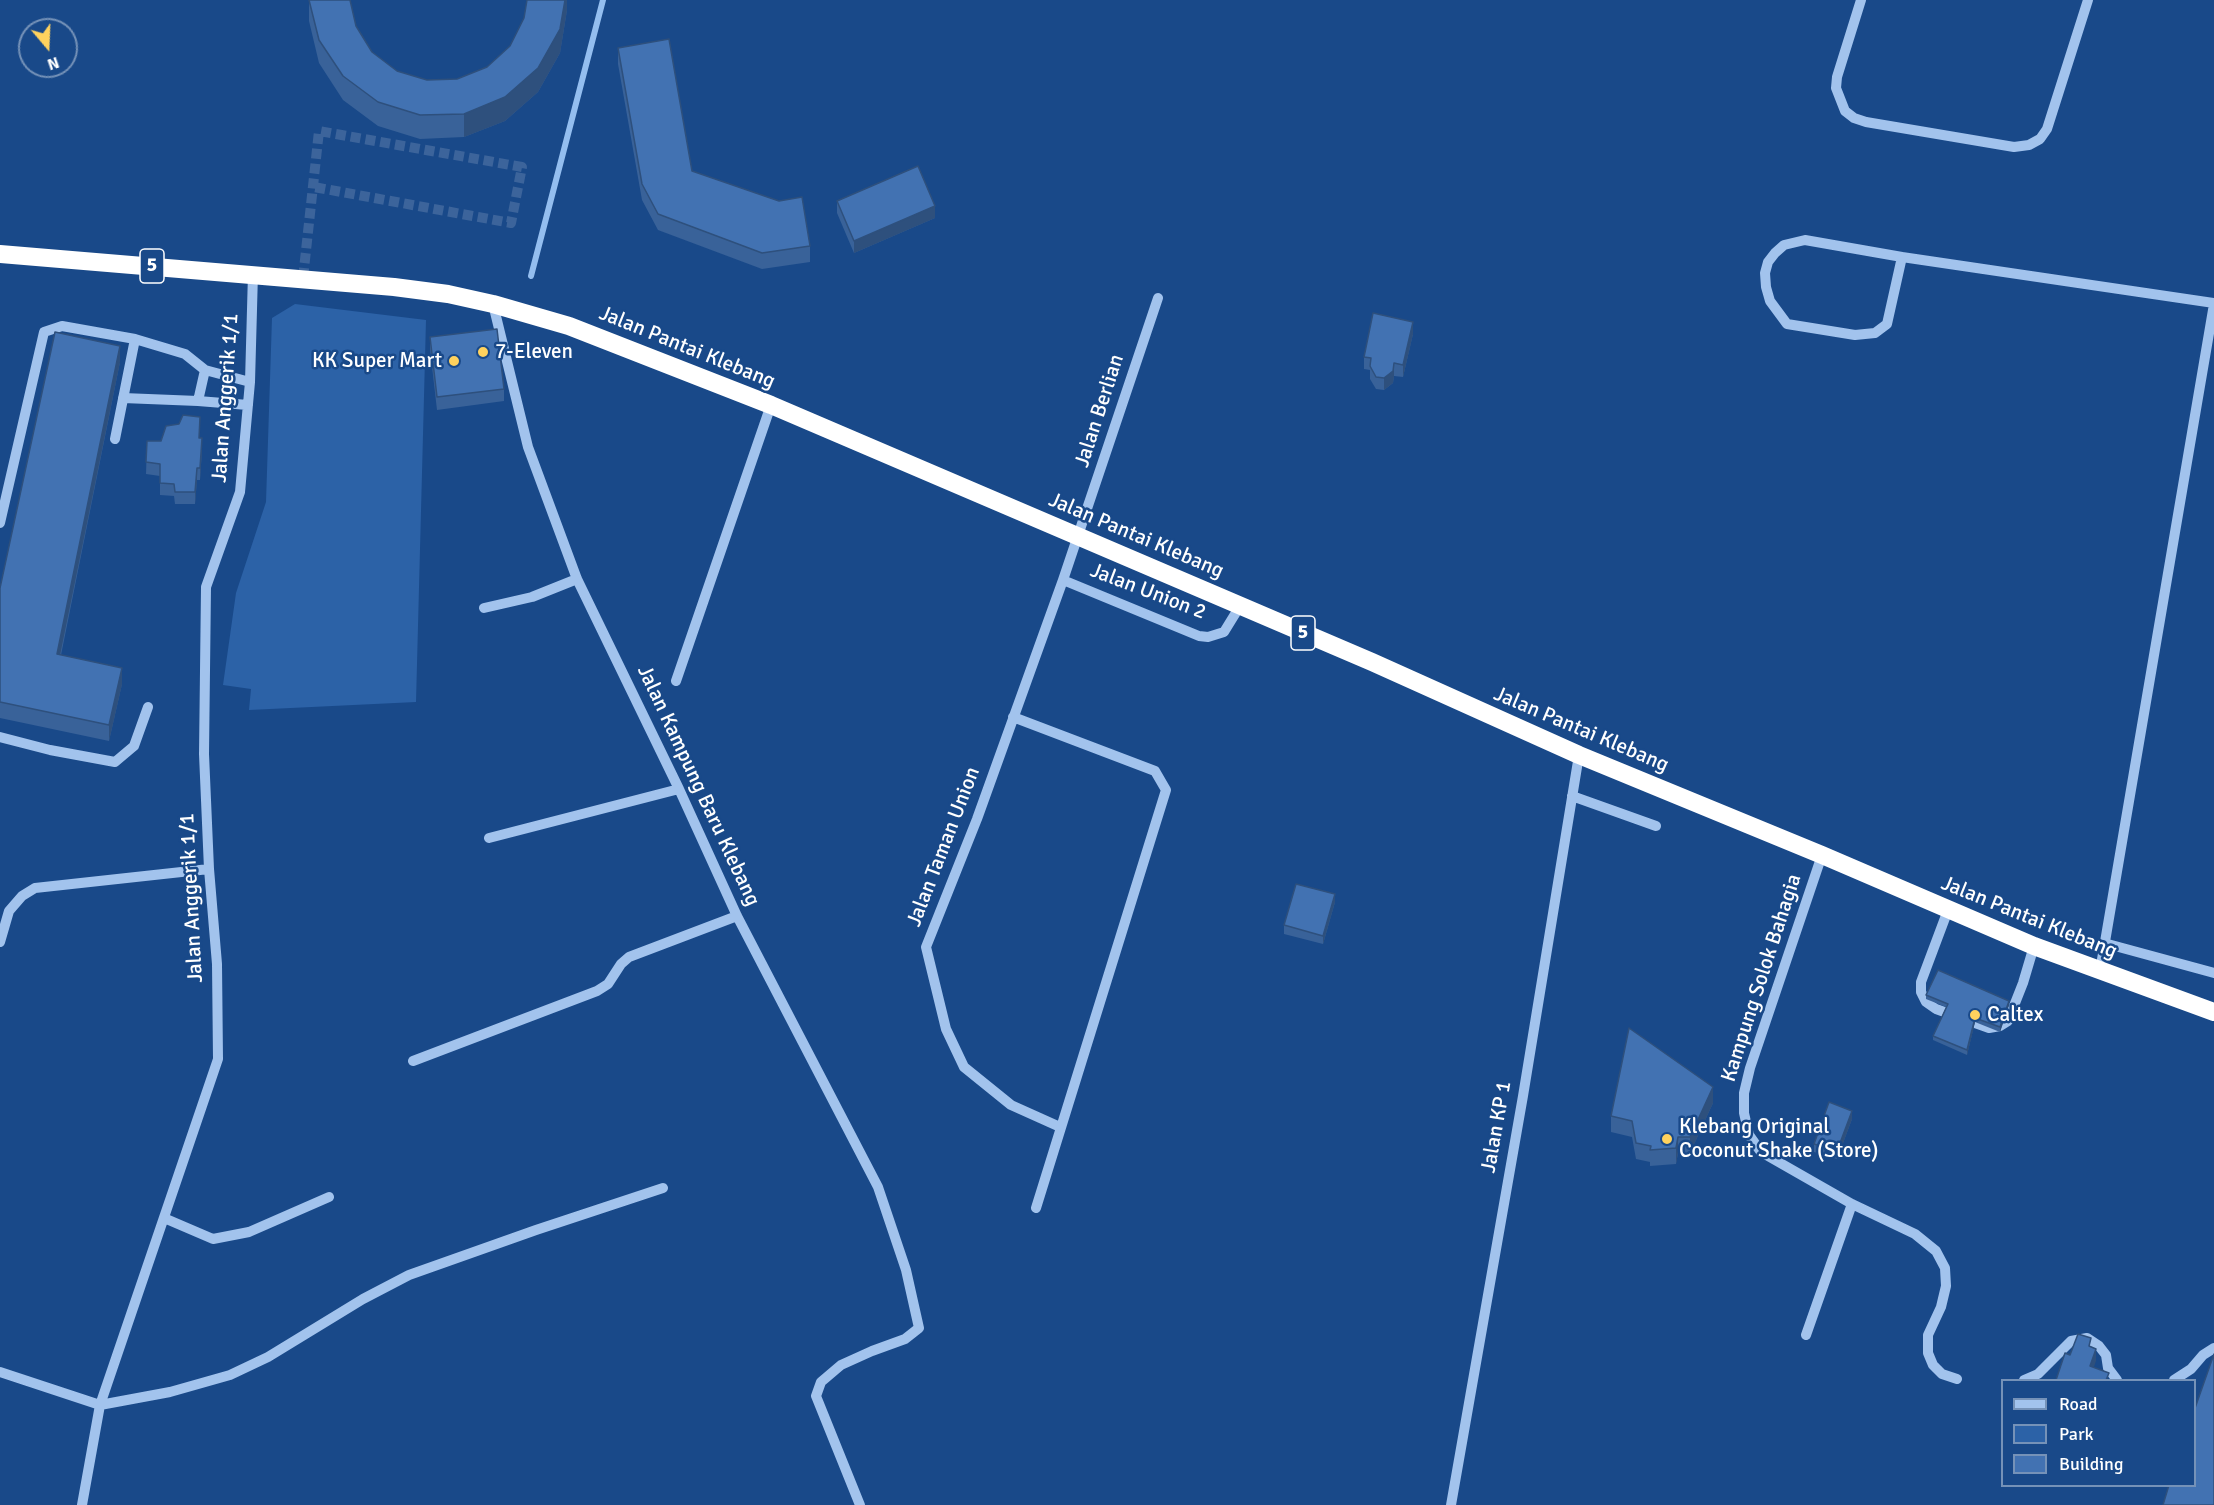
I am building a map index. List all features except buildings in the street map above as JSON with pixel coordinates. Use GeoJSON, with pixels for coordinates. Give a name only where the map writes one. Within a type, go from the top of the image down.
{"type":"FeatureCollection","features":[{"type":"Feature","properties":{"kind":"highway","name":"Jalan Pantai Klebang"},"geometry":{"type":"LineString","coordinates":[[0,254],[253,273],[394,287],[448,294],[493,304],[569,326],[771,405],[1079,536],[1579,755],[1822,855],[2034,946],[2214,1012]]}},
{"type":"Feature","properties":{"kind":"street"},"geometry":{"type":"LineString","coordinates":[[1861,0],[1837,77],[1836,88],[1845,111],[1854,118],[1866,122],[2014,147],[2029,145],[2040,139],[2047,129],[2088,0]]}},
{"type":"Feature","properties":{"kind":"street"},"geometry":{"type":"LineString","coordinates":[[1902,257],[1887,324],[1875,333],[1855,335],[1787,324],[1770,301],[1766,287],[1765,273],[1768,262],[1784,245],[1805,240],[1902,257],[2214,303],[2100,971]]}},
{"type":"Feature","properties":{"kind":"street","name":"Jalan Anggerik 1/1"},"geometry":{"type":"LineString","coordinates":[[82,1505],[100,1405],[218,1059],[217,964],[209,869],[204,754],[206,587],[240,492],[250,382],[253,273]]}},
{"type":"Feature","properties":{"kind":"street","name":"Jalan Berlian"},"geometry":{"type":"LineString","coordinates":[[1079,536],[1158,298]]}},
{"type":"Feature","properties":{"kind":"street","name":"Jalan Kampung Baru Klebang"},"geometry":{"type":"LineString","coordinates":[[493,304],[528,447],[577,579],[680,789],[737,916],[878,1188],[906,1270],[919,1328],[904,1339],[841,1365],[820,1382],[816,1396],[860,1505]]}},
{"type":"Feature","properties":{"kind":"street"},"geometry":{"type":"LineString","coordinates":[[0,523],[44,332],[62,326],[135,339],[185,354],[205,370],[250,382]]}},
{"type":"Feature","properties":{"kind":"street"},"geometry":{"type":"LineString","coordinates":[[115,439],[135,339]]}},
{"type":"Feature","properties":{"kind":"street"},"geometry":{"type":"LineString","coordinates":[[198,400],[205,370]]}},
{"type":"Feature","properties":{"kind":"street"},"geometry":{"type":"LineString","coordinates":[[123,398],[198,400],[248,405]]}},
{"type":"Feature","properties":{"kind":"street"},"geometry":{"type":"LineString","coordinates":[[676,681],[771,405]]}},
{"type":"Feature","properties":{"kind":"street","name":"Jalan Taman Union"},"geometry":{"type":"LineString","coordinates":[[1060,1127],[1011,1105],[964,1067],[946,1029],[926,947],[977,819],[1079,536]]}},
{"type":"Feature","properties":{"kind":"street"},"geometry":{"type":"LineString","coordinates":[[484,608],[532,597],[577,579]]}},
{"type":"Feature","properties":{"kind":"street","name":"Jalan Union 2"},"geometry":{"type":"LineString","coordinates":[[1063,580],[1198,636],[1208,637],[1224,632],[1240,606]]}},
{"type":"Feature","properties":{"kind":"street"},"geometry":{"type":"LineString","coordinates":[[0,737],[50,750],[115,762],[134,746],[148,707]]}},
{"type":"Feature","properties":{"kind":"street"},"geometry":{"type":"LineString","coordinates":[[1013,717],[1155,771],[1166,790],[1036,1208]]}},
{"type":"Feature","properties":{"kind":"street","name":"Jalan KP 1"},"geometry":{"type":"LineString","coordinates":[[1450,1505],[1523,1096],[1579,755]]}},
{"type":"Feature","properties":{"kind":"street"},"geometry":{"type":"LineString","coordinates":[[489,838],[680,789]]}},
{"type":"Feature","properties":{"kind":"street"},"geometry":{"type":"LineString","coordinates":[[1572,796],[1656,826]]}},
{"type":"Feature","properties":{"kind":"street","name":"Kampung Solok Bahagia"},"geometry":{"type":"LineString","coordinates":[[1822,855],[1750,1068],[1744,1093],[1744,1113],[1749,1135],[1761,1152],[1852,1204]]}},
{"type":"Feature","properties":{"kind":"street"},"geometry":{"type":"LineString","coordinates":[[0,942],[9,910],[21,896],[35,888],[209,869]]}},
{"type":"Feature","properties":{"kind":"street"},"geometry":{"type":"LineString","coordinates":[[1948,910],[1921,982],[1926,1002],[1936,1009],[1989,1028],[2000,1026],[2008,1021],[2034,946]]}},
{"type":"Feature","properties":{"kind":"street"},"geometry":{"type":"LineString","coordinates":[[413,1061],[597,991],[608,984],[621,964],[629,957],[737,916]]}},
{"type":"Feature","properties":{"kind":"street"},"geometry":{"type":"LineString","coordinates":[[2104,943],[2214,973]]}},
{"type":"Feature","properties":{"kind":"street"},"geometry":{"type":"LineString","coordinates":[[0,1372],[100,1405],[170,1392],[230,1375],[268,1357],[363,1299],[409,1275],[663,1188]]}},
{"type":"Feature","properties":{"kind":"street"},"geometry":{"type":"LineString","coordinates":[[164,1218],[213,1239],[249,1232],[329,1197]]}},
{"type":"Feature","properties":{"kind":"street"},"geometry":{"type":"LineString","coordinates":[[1806,1335],[1852,1204],[1915,1234],[1936,1251],[1945,1268],[1946,1286],[1941,1307],[1928,1335],[1928,1353],[1933,1365],[1942,1374],[1957,1379]]}},
{"type":"Feature","properties":{"kind":"street"},"geometry":{"type":"LineString","coordinates":[[2026,1379],[2038,1374],[2071,1341],[2087,1338],[2099,1346],[2106,1355],[2108,1368],[2116,1379]]}},
{"type":"Feature","properties":{"kind":"street"},"geometry":{"type":"LineString","coordinates":[[2176,1379],[2192,1369],[2203,1355],[2214,1348]]}},
{"type":"Feature","properties":{"kind":"green space"},"geometry":{"type":"Polygon","coordinates":[[[295,304],[426,320],[416,702],[249,710],[251,689],[223,685],[236,593],[266,502],[272,318],[295,304]]]}},
{"type":"Feature","properties":{"kind":"waterway"},"geometry":{"type":"LineString","coordinates":[[531,276],[603,0]]}},
{"type":"Feature","properties":{"kind":"tunnel"},"geometry":{"type":"LineString","coordinates":[[303,278],[319,131],[522,167],[511,223],[314,187]]}},
{"type":"Feature","properties":{"kind":"place","name":"7-Eleven"},"geometry":{"type":"Point","coordinates":[483,352]}},
{"type":"Feature","properties":{"kind":"place","name":"KK Super Mart"},"geometry":{"type":"Point","coordinates":[454,361]}},
{"type":"Feature","properties":{"kind":"place","name":"Caltex"},"geometry":{"type":"Point","coordinates":[1975,1015]}},
{"type":"Feature","properties":{"kind":"place","name":"Klebang Original Coconut Shake (Store)"},"geometry":{"type":"Point","coordinates":[1667,1139]}}]}
